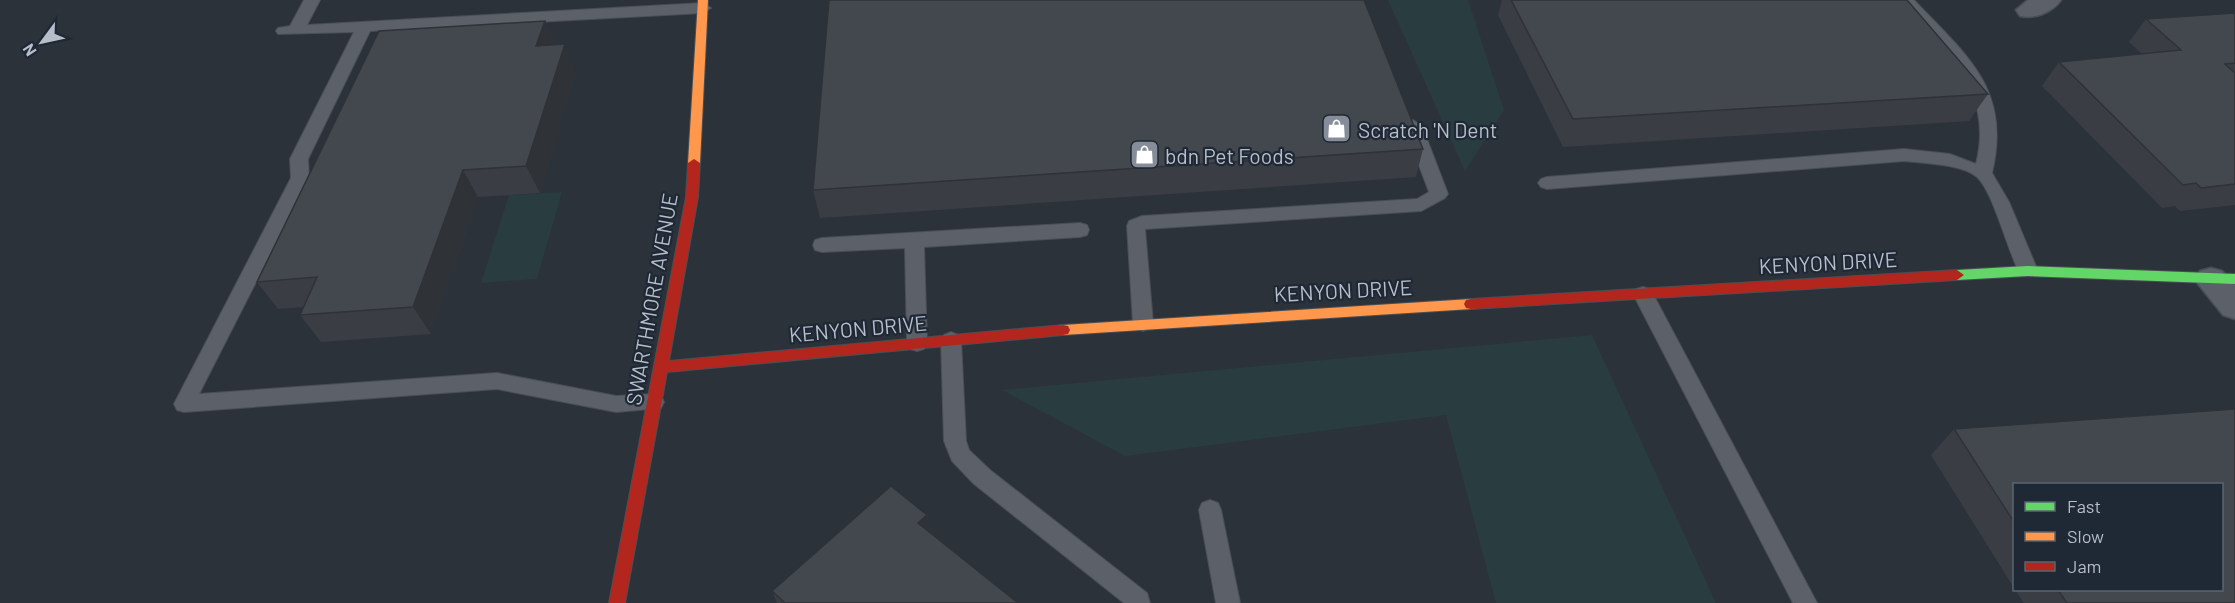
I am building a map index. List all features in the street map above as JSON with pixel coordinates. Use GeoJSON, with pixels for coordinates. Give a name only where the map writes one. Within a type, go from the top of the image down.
{"type":"FeatureCollection","features":[{"type":"Feature","properties":{"kind":"street","name":"SWARTHMORE AVENUE"},"geometry":{"type":"LineString","coordinates":[[617,603],[692,196],[703,4]]}},
{"type":"Feature","properties":{"kind":"street","name":"KENYON DRIVE"},"geometry":{"type":"LineString","coordinates":[[662,367],[1143,323],[2028,271],[2223,280]]}},
{"type":"Feature","properties":{"kind":"street"},"geometry":{"type":"LineString","coordinates":[[2223,280],[2235,306]]}},
{"type":"Feature","properties":{"kind":"lane"},"geometry":{"type":"LineString","coordinates":[[312,0],[290,30],[703,4]]}},
{"type":"Feature","properties":{"kind":"lane"},"geometry":{"type":"LineString","coordinates":[[1905,0],[1960,58],[1982,92],[1991,118],[1991,152],[1983,173]]}},
{"type":"Feature","properties":{"kind":"lane"},"geometry":{"type":"LineString","coordinates":[[364,27],[299,159],[300,178],[184,404],[497,381],[616,404],[654,402]]}},
{"type":"Feature","properties":{"kind":"lane"},"geometry":{"type":"LineString","coordinates":[[1143,323],[1136,226],[1142,223],[1420,205],[1439,194],[1405,108]]}},
{"type":"Feature","properties":{"kind":"lane"},"geometry":{"type":"LineString","coordinates":[[1547,183],[1904,155],[1950,160],[1983,173],[2000,202],[2028,271]]}},
{"type":"Feature","properties":{"kind":"lane"},"geometry":{"type":"LineString","coordinates":[[822,245],[1080,230]]}},
{"type":"Feature","properties":{"kind":"lane"},"geometry":{"type":"LineString","coordinates":[[914,241],[916,343]]}},
{"type":"Feature","properties":{"kind":"lane"},"geometry":{"type":"LineString","coordinates":[[1643,294],[1805,603]]}},
{"type":"Feature","properties":{"kind":"lane"},"geometry":{"type":"LineString","coordinates":[[951,340],[955,441],[960,455],[982,477],[1139,601]]}},
{"type":"Feature","properties":{"kind":"lane"},"geometry":{"type":"LineString","coordinates":[[1210,510],[1228,603]]}},
{"type":"Feature","properties":{"kind":"green space"},"geometry":{"type":"Polygon","coordinates":[[[1388,0],[1468,0],[1504,110],[1465,171],[1388,0]]]}},
{"type":"Feature","properties":{"kind":"green space"},"geometry":{"type":"Polygon","coordinates":[[[562,192],[537,279],[481,283],[509,195],[562,192]]]}},
{"type":"Feature","properties":{"kind":"green space"},"geometry":{"type":"Polygon","coordinates":[[[1592,335],[1716,603],[1496,603],[1446,415],[1125,456],[1002,390],[1592,335]]]}},
{"type":"Feature","properties":{"kind":"building"},"geometry":{"type":"Polygon","coordinates":[[[829,0],[1364,0],[1423,149],[813,190],[829,0]]]}},
{"type":"Feature","properties":{"kind":"building"},"geometry":{"type":"Polygon","coordinates":[[[1511,0],[1907,0],[1988,94],[1573,119],[1511,0]]]}},
{"type":"Feature","properties":{"kind":"building"},"geometry":{"type":"Polygon","coordinates":[[[2235,13],[2235,63],[2225,64],[2235,73],[2235,184],[2201,188],[2196,183],[2183,185],[2059,62],[2181,50],[2146,19],[2235,13]]]}},
{"type":"Feature","properties":{"kind":"building"},"geometry":{"type":"Polygon","coordinates":[[[545,21],[536,46],[565,44],[526,166],[463,170],[413,307],[300,315],[317,277],[257,282],[379,31],[545,21]]]}},
{"type":"Feature","properties":{"kind":"building"},"geometry":{"type":"Polygon","coordinates":[[[2235,409],[2235,603],[2067,603],[2059,591],[2223,591],[2223,483],[2013,483],[2013,520],[1954,429],[2235,409]]]}},
{"type":"Feature","properties":{"kind":"building"},"geometry":{"type":"Polygon","coordinates":[[[891,486],[927,515],[918,523],[1018,603],[785,603],[772,591],[891,486]]]}},
{"type":"Feature","properties":{"kind":"traffic: fast"},"geometry":{"type":"LineString","coordinates":[[1957,275],[2028,271],[2235,279]]}},
{"type":"Feature","properties":{"kind":"traffic: slow"},"geometry":{"type":"LineString","coordinates":[[694,163],[703,0]]}},
{"type":"Feature","properties":{"kind":"traffic: slow"},"geometry":{"type":"LineString","coordinates":[[1063,330],[1471,304]]}},
{"type":"Feature","properties":{"kind":"traffic: jam"},"geometry":{"type":"LineString","coordinates":[[617,603],[692,197],[694,163]]}},
{"type":"Feature","properties":{"kind":"traffic: jam"},"geometry":{"type":"LineString","coordinates":[[1471,304],[1957,275]]}},
{"type":"Feature","properties":{"kind":"traffic: jam"},"geometry":{"type":"LineString","coordinates":[[662,367],[1063,330]]}},
{"type":"Feature","properties":{"kind":"place","name":"Scratch 'N Dent"},"geometry":{"type":"Point","coordinates":[1337,129]}},
{"type":"Feature","properties":{"kind":"place","name":"bdn Pet Foods"},"geometry":{"type":"Point","coordinates":[1144,155]}}]}
